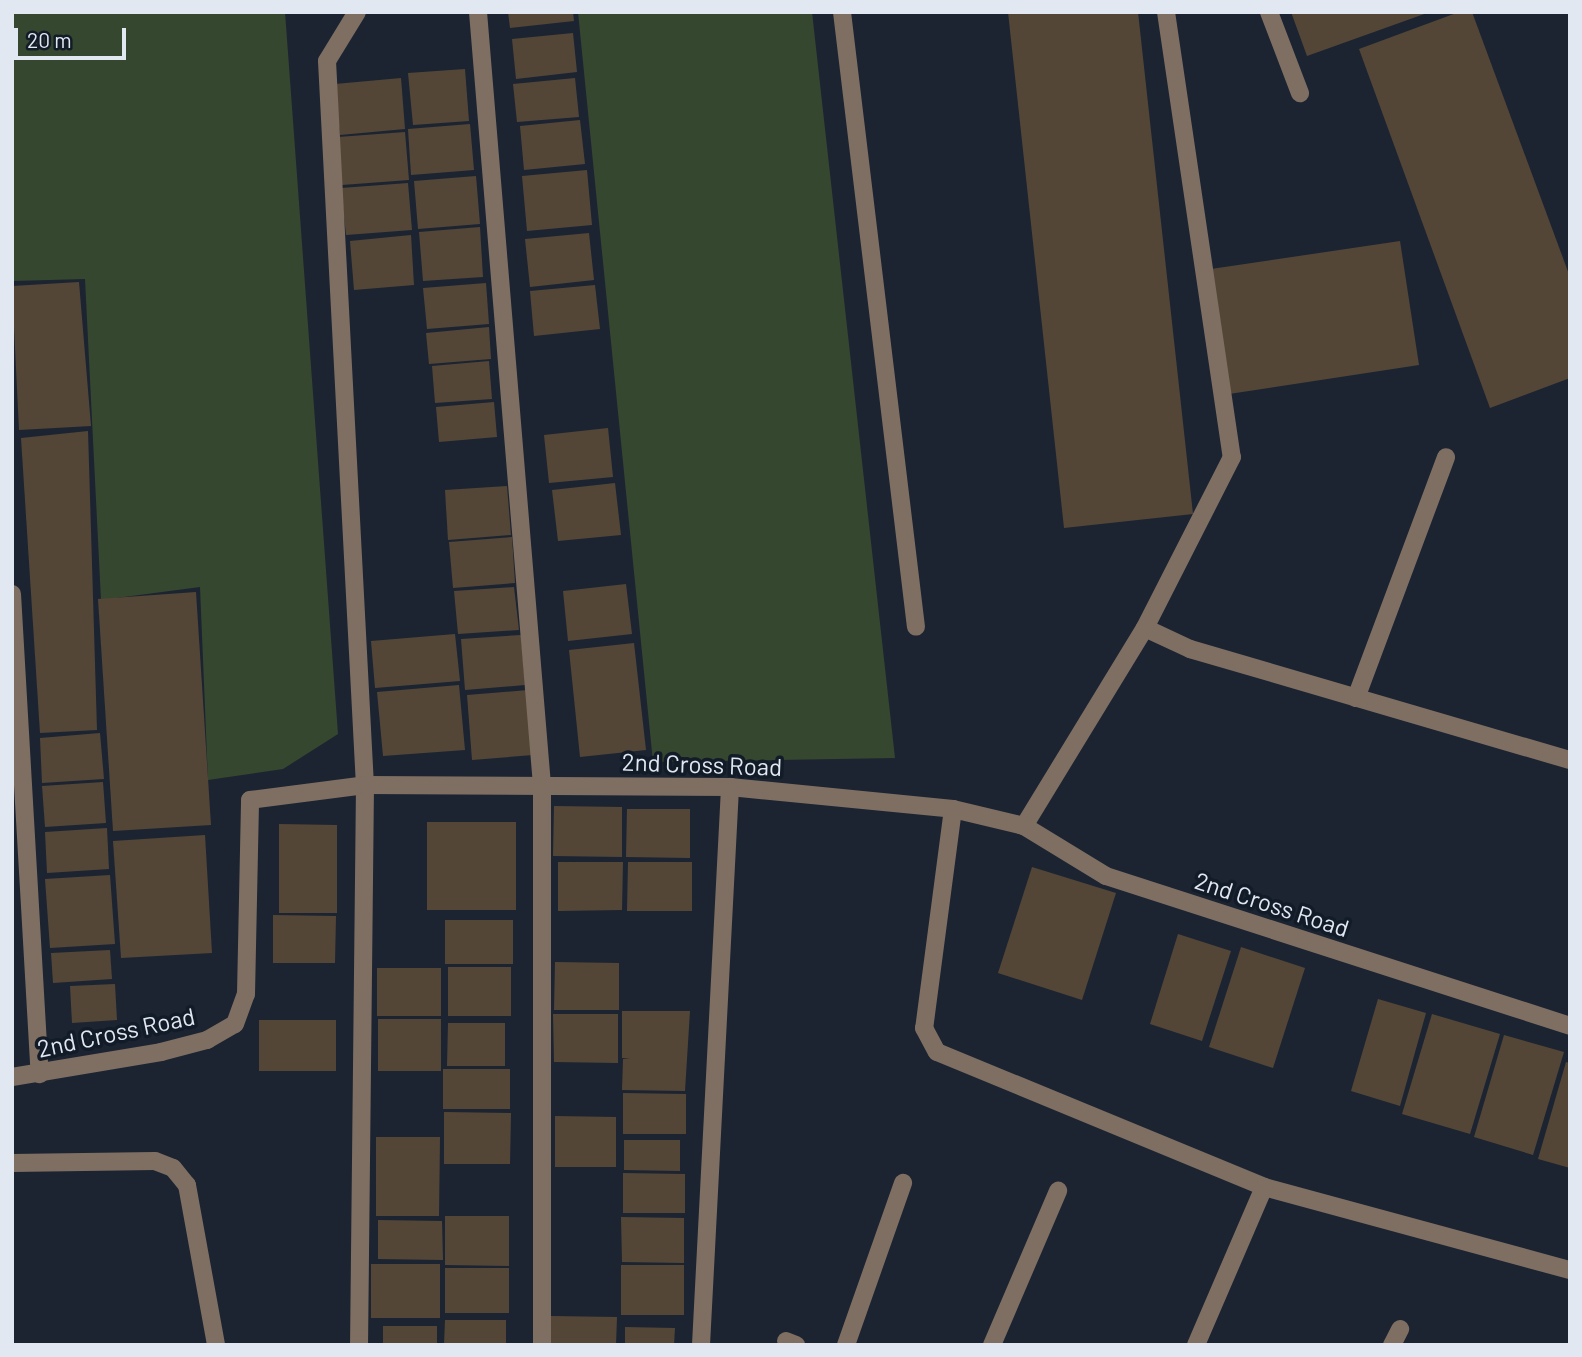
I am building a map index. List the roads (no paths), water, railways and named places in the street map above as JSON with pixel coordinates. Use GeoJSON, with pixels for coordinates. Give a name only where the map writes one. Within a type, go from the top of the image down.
{"type":"FeatureCollection","features":[{"type":"Feature","properties":{"kind":"street"},"geometry":{"type":"LineString","coordinates":[[357,12],[327,61],[365,785],[359,1345]]}},
{"type":"Feature","properties":{"kind":"street"},"geometry":{"type":"LineString","coordinates":[[478,12],[542,786],[542,1345]]}},
{"type":"Feature","properties":{"kind":"street"},"geometry":{"type":"LineString","coordinates":[[842,12],[916,627]]}},
{"type":"Feature","properties":{"kind":"street"},"geometry":{"type":"LineString","coordinates":[[1024,826],[1145,628],[1232,457],[1166,12]]}},
{"type":"Feature","properties":{"kind":"street"},"geometry":{"type":"LineString","coordinates":[[1269,12],[1300,93]]}},
{"type":"Feature","properties":{"kind":"street"},"geometry":{"type":"LineString","coordinates":[[1356,698],[1446,457]]}},
{"type":"Feature","properties":{"kind":"street"},"geometry":{"type":"LineString","coordinates":[[12,594],[40,1074]]}},
{"type":"Feature","properties":{"kind":"street"},"geometry":{"type":"LineString","coordinates":[[1145,628],[1191,649],[1570,760]]}},
{"type":"Feature","properties":{"kind":"street","name":"2nd Cross Road"},"geometry":{"type":"LineString","coordinates":[[12,1077],[161,1052],[207,1040],[235,1024],[246,994],[250,800],[365,785],[730,787],[953,809],[1024,826],[1105,876],[1570,1026]]}},
{"type":"Feature","properties":{"kind":"street"},"geometry":{"type":"LineString","coordinates":[[701,1345],[730,787]]}},
{"type":"Feature","properties":{"kind":"street"},"geometry":{"type":"LineString","coordinates":[[953,809],[924,1028],[928,1043],[948,1059],[1264,1186],[1570,1270]]}},
{"type":"Feature","properties":{"kind":"street"},"geometry":{"type":"LineString","coordinates":[[12,1163],[155,1161],[173,1168],[187,1185],[216,1345]]}},
{"type":"Feature","properties":{"kind":"street"},"geometry":{"type":"LineString","coordinates":[[846,1345],[904,1183]]}},
{"type":"Feature","properties":{"kind":"street"},"geometry":{"type":"LineString","coordinates":[[1196,1345],[1264,1186]]}},
{"type":"Feature","properties":{"kind":"street"},"geometry":{"type":"LineString","coordinates":[[992,1345],[1058,1191]]}}]}
